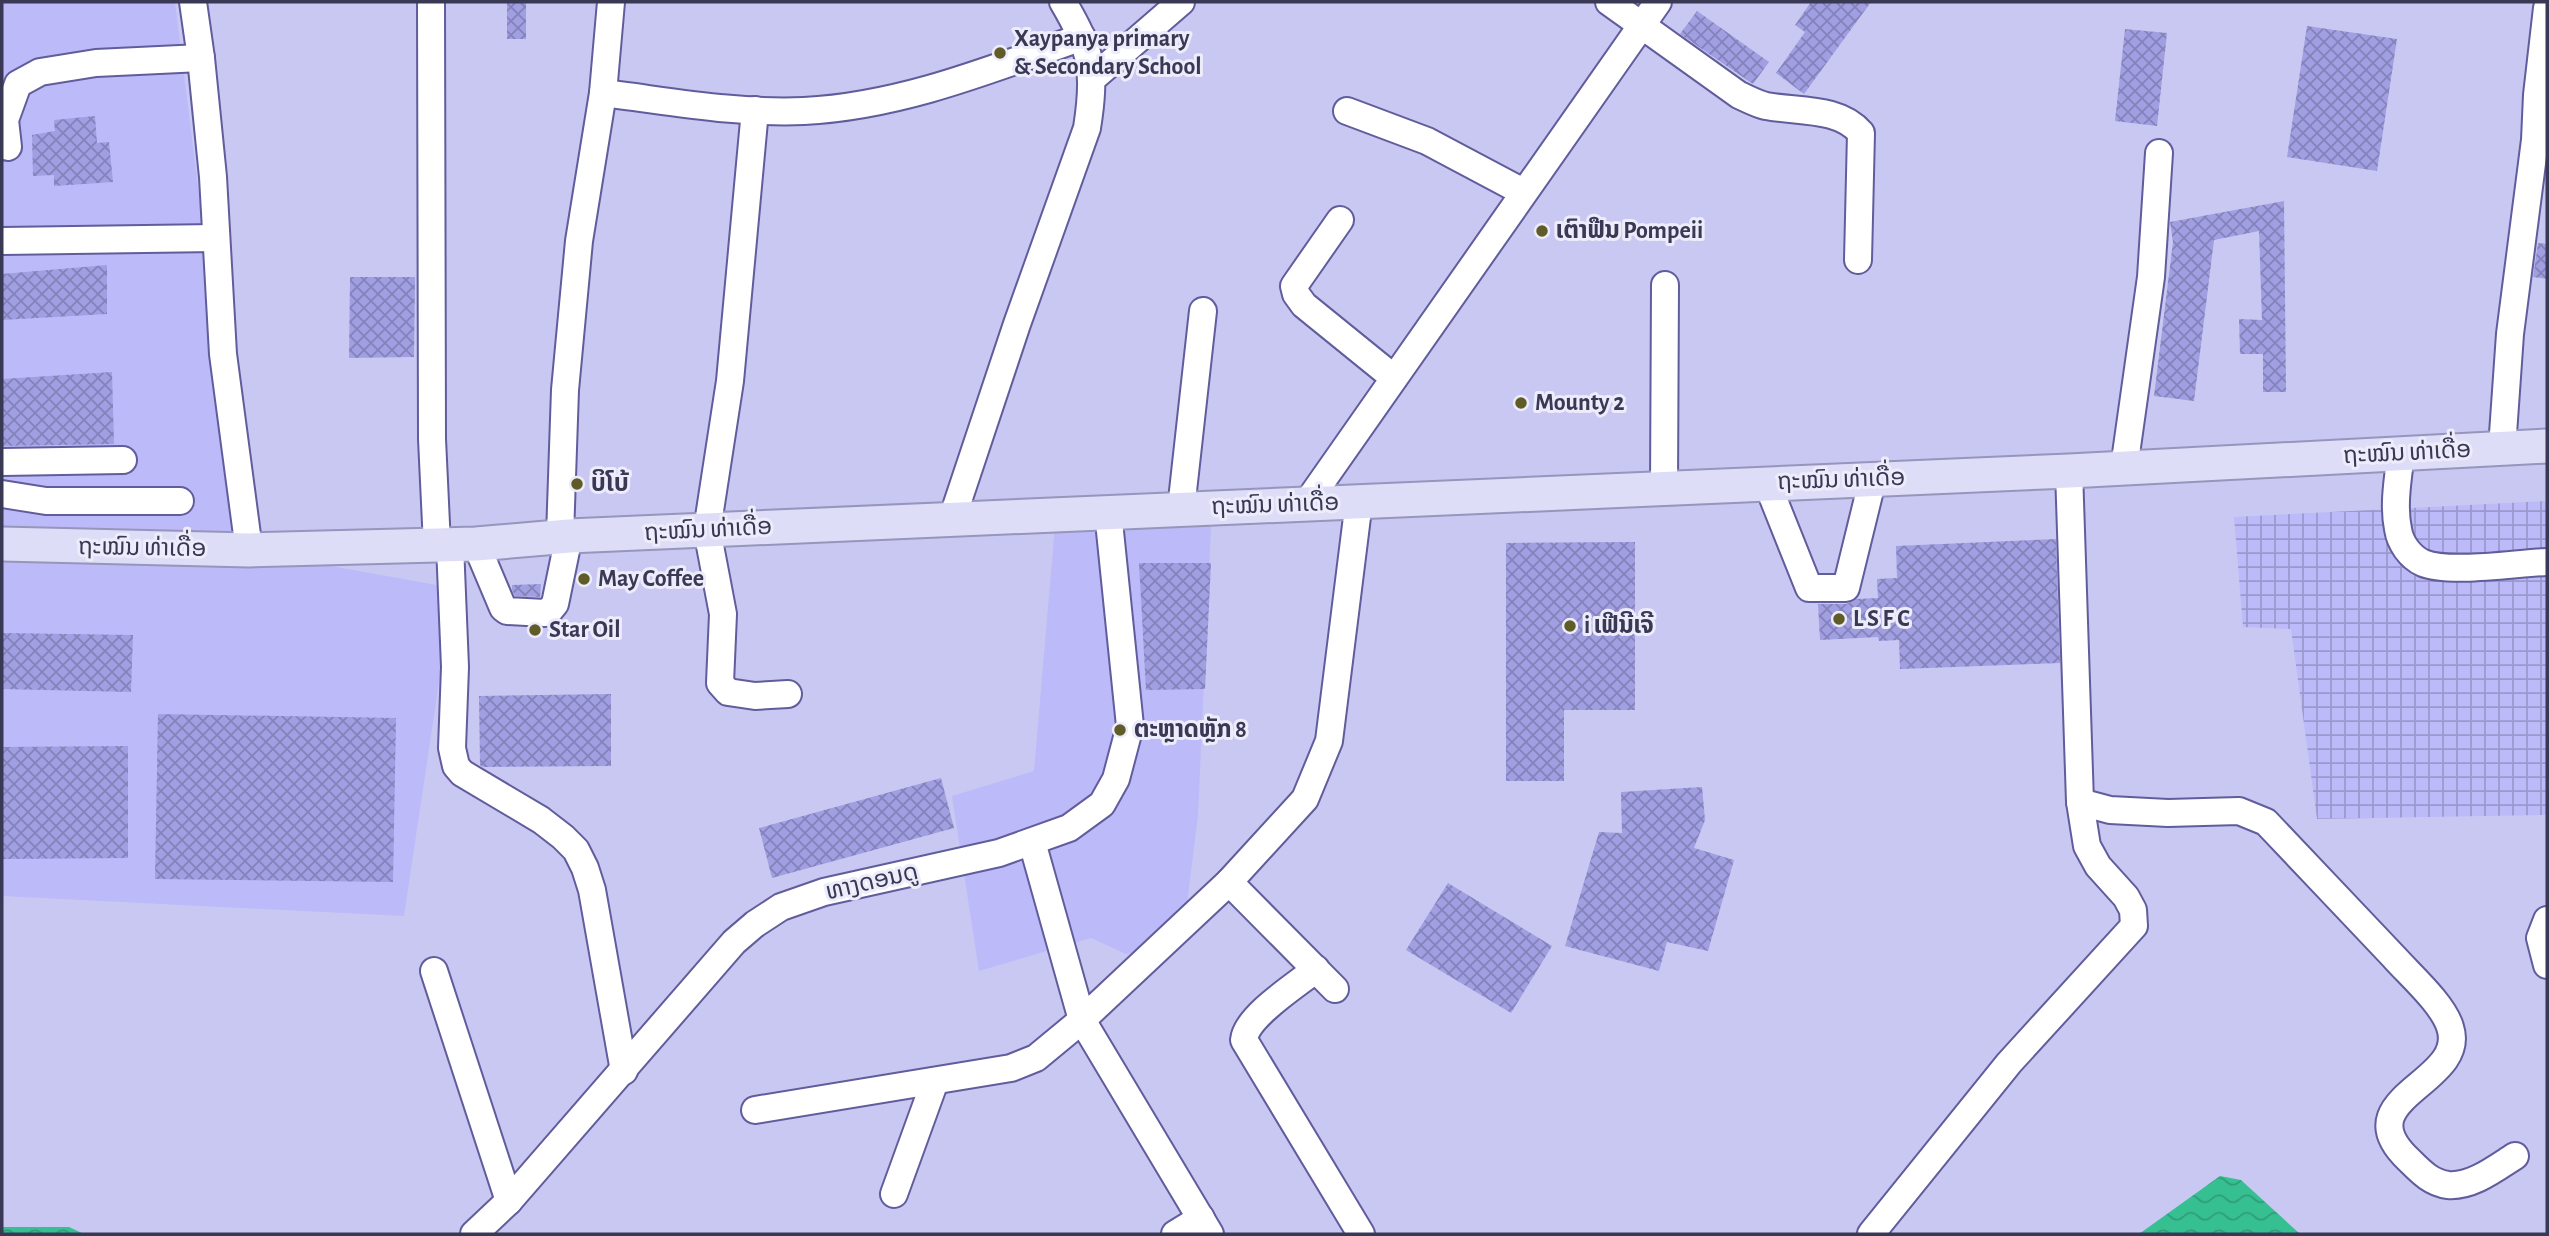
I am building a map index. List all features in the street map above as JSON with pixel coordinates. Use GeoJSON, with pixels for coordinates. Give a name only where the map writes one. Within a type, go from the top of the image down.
{"type":"FeatureCollection","features":[{"type":"Feature","properties":{"kind":"main road","name":"ຖະໝົນ ທ່າເດື່ອ"},"geometry":{"type":"LineString","coordinates":[[2,544],[249,550],[455,545],[564,536],[2069,471],[2547,446]]}},
{"type":"Feature","properties":{"kind":"street"},"geometry":{"type":"LineString","coordinates":[[192,2],[201,58],[213,177],[223,354],[249,550]]}},
{"type":"Feature","properties":{"kind":"street"},"geometry":{"type":"LineString","coordinates":[[431,2],[432,439],[455,545],[453,758],[456,766],[472,780],[541,820],[563,837],[580,859],[592,890],[624,1071]]}},
{"type":"Feature","properties":{"kind":"street"},"geometry":{"type":"LineString","coordinates":[[455,545],[507,611],[545,613],[555,604],[564,536],[566,377],[579,241],[603,93],[611,2]]}},
{"type":"Feature","properties":{"kind":"street"},"geometry":{"type":"LineString","coordinates":[[952,519],[1017,324],[1087,128],[1092,79],[1088,48],[1063,2]]}},
{"type":"Feature","properties":{"kind":"street"},"geometry":{"type":"LineString","coordinates":[[1092,79],[1181,2]]}},
{"type":"Feature","properties":{"kind":"street"},"geometry":{"type":"LineString","coordinates":[[1609,2],[1740,95],[1762,105],[1841,116],[1853,122],[1861,133],[1858,260]]}},
{"type":"Feature","properties":{"kind":"street"},"geometry":{"type":"LineString","coordinates":[[1306,504],[1658,2]]}},
{"type":"Feature","properties":{"kind":"street"},"geometry":{"type":"LineString","coordinates":[[2502,448],[2510,334],[2535,140],[2547,8]]}},
{"type":"Feature","properties":{"kind":"street"},"geometry":{"type":"LineString","coordinates":[[603,93],[755,110],[804,111],[859,106],[901,98],[1082,37]]}},
{"type":"Feature","properties":{"kind":"street"},"geometry":{"type":"LineString","coordinates":[[8,146],[5,120],[18,83],[40,72],[96,63],[201,58]]}},
{"type":"Feature","properties":{"kind":"street"},"geometry":{"type":"LineString","coordinates":[[755,110],[730,381],[707,530],[723,614],[720,683],[728,692],[755,696],[788,694]]}},
{"type":"Feature","properties":{"kind":"street"},"geometry":{"type":"LineString","coordinates":[[1347,111],[1427,141],[1523,192]]}},
{"type":"Feature","properties":{"kind":"street"},"geometry":{"type":"LineString","coordinates":[[2124,468],[2151,277],[2160,153]]}},
{"type":"Feature","properties":{"kind":"street"},"geometry":{"type":"LineString","coordinates":[[1340,220],[1294,286],[1296,294],[1304,305],[1394,378]]}},
{"type":"Feature","properties":{"kind":"street"},"geometry":{"type":"LineString","coordinates":[[2,241],[216,238]]}},
{"type":"Feature","properties":{"kind":"street"},"geometry":{"type":"LineString","coordinates":[[1664,487],[1665,285]]}},
{"type":"Feature","properties":{"kind":"street"},"geometry":{"type":"LineString","coordinates":[[1181,509],[1203,311]]}},
{"type":"Feature","properties":{"kind":"street"},"geometry":{"type":"LineString","coordinates":[[2401,453],[2396,498],[2398,530],[2406,550],[2422,562],[2449,567],[2547,562]]}},
{"type":"Feature","properties":{"kind":"street"},"geometry":{"type":"LineString","coordinates":[[2,462],[123,460]]}},
{"type":"Feature","properties":{"kind":"street"},"geometry":{"type":"LineString","coordinates":[[1871,1234],[2009,1063],[2134,926],[2133,909],[2126,897],[2098,866],[2087,846],[2080,802],[2069,471]]}},
{"type":"Feature","properties":{"kind":"street"},"geometry":{"type":"LineString","coordinates":[[1767,483],[1809,589],[1846,588],[1873,478]]}},
{"type":"Feature","properties":{"kind":"street"},"geometry":{"type":"LineString","coordinates":[[2,494],[46,501],[180,501]]}},
{"type":"Feature","properties":{"kind":"street"},"geometry":{"type":"LineString","coordinates":[[755,1110],[1011,1068],[1036,1058],[1082,1020],[1229,882],[1305,799],[1329,741],[1359,501]]}},
{"type":"Feature","properties":{"kind":"street","name":"ທາງດອນດູ"},"geometry":{"type":"LineString","coordinates":[[474,1234],[509,1201],[734,943],[755,924],[781,907],[824,892],[999,853],[1032,842],[1069,828],[1102,804],[1116,779],[1130,726],[1108,512]]}},
{"type":"Feature","properties":{"kind":"street"},"geometry":{"type":"LineString","coordinates":[[2080,802],[2109,810],[2168,813],[2239,811],[2266,822],[2407,971],[2443,1013],[2450,1026],[2453,1040],[2447,1058],[2395,1108],[2388,1123],[2391,1138],[2400,1151],[2428,1179],[2447,1185],[2479,1178],[2515,1156]]}},
{"type":"Feature","properties":{"kind":"street"},"geometry":{"type":"LineString","coordinates":[[1032,842],[1082,1020],[1205,1226],[1175,1234]]}},
{"type":"Feature","properties":{"kind":"street"},"geometry":{"type":"LineString","coordinates":[[1229,882],[1335,989]]}},
{"type":"Feature","properties":{"kind":"street"},"geometry":{"type":"LineString","coordinates":[[2547,920],[2540,938],[2547,965]]}},
{"type":"Feature","properties":{"kind":"street"},"geometry":{"type":"LineString","coordinates":[[1316,969],[1258,1016],[1244,1033],[1244,1040],[1361,1234]]}},
{"type":"Feature","properties":{"kind":"street"},"geometry":{"type":"LineString","coordinates":[[434,971],[509,1201]]}},
{"type":"Feature","properties":{"kind":"street"},"geometry":{"type":"LineString","coordinates":[[894,1194],[935,1081]]}},
{"type":"Feature","properties":{"kind":"shaded area"},"geometry":{"type":"Polygon","coordinates":[[[2,2],[175,2],[243,550],[453,588],[404,916],[2,896],[2,2]]]}},
{"type":"Feature","properties":{"kind":"shaded area"},"geometry":{"type":"Polygon","coordinates":[[[2547,501],[2547,815],[2317,819],[2291,629],[2243,627],[2234,517],[2547,501]]]}},
{"type":"Feature","properties":{"kind":"shaded area","name":"ຕະຫຼາດຫຼັກ 8"},"geometry":{"type":"Polygon","coordinates":[[[1212,507],[1198,815],[1182,944],[1126,954],[1091,938],[979,971],[952,796],[1034,771],[1056,514],[1212,507]]]}},
{"type":"Feature","properties":{"kind":"water"},"geometry":{"type":"Polygon","coordinates":[[[2220,1176],[2241,1180],[2300,1234],[2139,1234],[2220,1176]]]}},
{"type":"Feature","properties":{"kind":"water"},"geometry":{"type":"Polygon","coordinates":[[[2,1227],[69,1227],[84,1234],[2,1234],[2,1227]]]}},
{"type":"Feature","properties":{"kind":"building"},"geometry":{"type":"Polygon","coordinates":[[[507,2],[526,2],[526,39],[507,39],[507,2]]]}},
{"type":"Feature","properties":{"kind":"building"},"geometry":{"type":"Polygon","coordinates":[[[1811,2],[1871,2],[1804,94],[1776,73],[1805,32],[1795,25],[1811,2]]]}},
{"type":"Feature","properties":{"kind":"building"},"geometry":{"type":"Polygon","coordinates":[[[1697,11],[1769,62],[1753,84],[1680,34],[1697,11]]]}},
{"type":"Feature","properties":{"kind":"building"},"geometry":{"type":"Polygon","coordinates":[[[2307,26],[2397,39],[2377,171],[2287,157],[2307,26]]]}},
{"type":"Feature","properties":{"kind":"building"},"geometry":{"type":"Polygon","coordinates":[[[2125,29],[2167,33],[2157,126],[2115,121],[2125,29]]]}},
{"type":"Feature","properties":{"kind":"building"},"geometry":{"type":"Polygon","coordinates":[[[95,116],[97,143],[109,142],[113,182],[54,186],[54,175],[33,176],[32,135],[55,131],[54,120],[95,116]]]}},
{"type":"Feature","properties":{"kind":"building"},"geometry":{"type":"Polygon","coordinates":[[[2284,201],[2286,392],[2263,392],[2263,354],[2240,354],[2239,319],[2262,320],[2259,231],[2214,240],[2194,401],[2154,396],[2173,242],[2170,222],[2284,201]]]}},
{"type":"Feature","properties":{"kind":"building"},"geometry":{"type":"Polygon","coordinates":[[[2538,243],[2547,244],[2547,279],[2533,277],[2538,243]]]}},
{"type":"Feature","properties":{"kind":"building"},"geometry":{"type":"Polygon","coordinates":[[[107,265],[107,314],[2,320],[2,274],[107,265]]]}},
{"type":"Feature","properties":{"kind":"building"},"geometry":{"type":"Polygon","coordinates":[[[350,277],[415,277],[414,357],[349,358],[350,277]]]}},
{"type":"Feature","properties":{"kind":"building"},"geometry":{"type":"Polygon","coordinates":[[[112,372],[114,444],[2,446],[2,379],[112,372]]]}},
{"type":"Feature","properties":{"kind":"building"},"geometry":{"type":"Polygon","coordinates":[[[2056,539],[2060,663],[1900,669],[1899,640],[1879,641],[1878,637],[1820,640],[1818,604],[1846,604],[1856,599],[1878,598],[1877,579],[1897,578],[1896,546],[2056,539]]]}},
{"type":"Feature","properties":{"kind":"building","name":"i ເຟີນີເຈີ"},"geometry":{"type":"Polygon","coordinates":[[[1635,542],[1635,710],[1564,710],[1564,781],[1506,781],[1506,543],[1635,542]]]}},
{"type":"Feature","properties":{"kind":"building"},"geometry":{"type":"Polygon","coordinates":[[[1139,563],[1211,563],[1205,689],[1146,690],[1139,563]]]}},
{"type":"Feature","properties":{"kind":"building"},"geometry":{"type":"Polygon","coordinates":[[[541,584],[540,597],[515,596],[512,590],[512,585],[541,584]]]}},
{"type":"Feature","properties":{"kind":"building"},"geometry":{"type":"Polygon","coordinates":[[[2,633],[133,635],[131,692],[2,689],[2,633]]]}},
{"type":"Feature","properties":{"kind":"building"},"geometry":{"type":"Polygon","coordinates":[[[611,694],[611,766],[480,765],[479,696],[611,694]]]}},
{"type":"Feature","properties":{"kind":"building"},"geometry":{"type":"Polygon","coordinates":[[[158,714],[396,718],[393,882],[155,879],[158,714]]]}},
{"type":"Feature","properties":{"kind":"building"},"geometry":{"type":"Polygon","coordinates":[[[128,746],[128,858],[2,859],[2,747],[128,746]]]}},
{"type":"Feature","properties":{"kind":"building"},"geometry":{"type":"Polygon","coordinates":[[[941,778],[954,828],[772,878],[759,828],[941,778]]]}},
{"type":"Feature","properties":{"kind":"building"},"geometry":{"type":"Polygon","coordinates":[[[1702,787],[1705,820],[1694,848],[1734,860],[1708,951],[1667,942],[1659,971],[1565,946],[1599,832],[1622,833],[1621,792],[1702,787]]]}},
{"type":"Feature","properties":{"kind":"building"},"geometry":{"type":"Polygon","coordinates":[[[1448,883],[1552,946],[1511,1013],[1406,950],[1448,883]]]}},
{"type":"Feature","properties":{"kind":"place","name":"Xaypanya primary & Secondary School"},"geometry":{"type":"Point","coordinates":[1000,53]}},
{"type":"Feature","properties":{"kind":"place","name":"ເຕົາຟືນ Pompeii"},"geometry":{"type":"Point","coordinates":[1542,231]}},
{"type":"Feature","properties":{"kind":"place","name":"Mounty 2"},"geometry":{"type":"Point","coordinates":[1521,403]}},
{"type":"Feature","properties":{"kind":"place","name":"ບິໂບ້"},"geometry":{"type":"Point","coordinates":[577,484]}},
{"type":"Feature","properties":{"kind":"place","name":"May Coffee"},"geometry":{"type":"Point","coordinates":[584,579]}},
{"type":"Feature","properties":{"kind":"place","name":"L S F C"},"geometry":{"type":"Point","coordinates":[1839,619]}},
{"type":"Feature","properties":{"kind":"place","name":"i ເຟີນີເຈີ"},"geometry":{"type":"Point","coordinates":[1570,626]}},
{"type":"Feature","properties":{"kind":"place","name":"Star Oil"},"geometry":{"type":"Point","coordinates":[535,630]}},
{"type":"Feature","properties":{"kind":"place","name":"ຕະຫຼາດຫຼັກ 8"},"geometry":{"type":"Point","coordinates":[1120,730]}}]}
